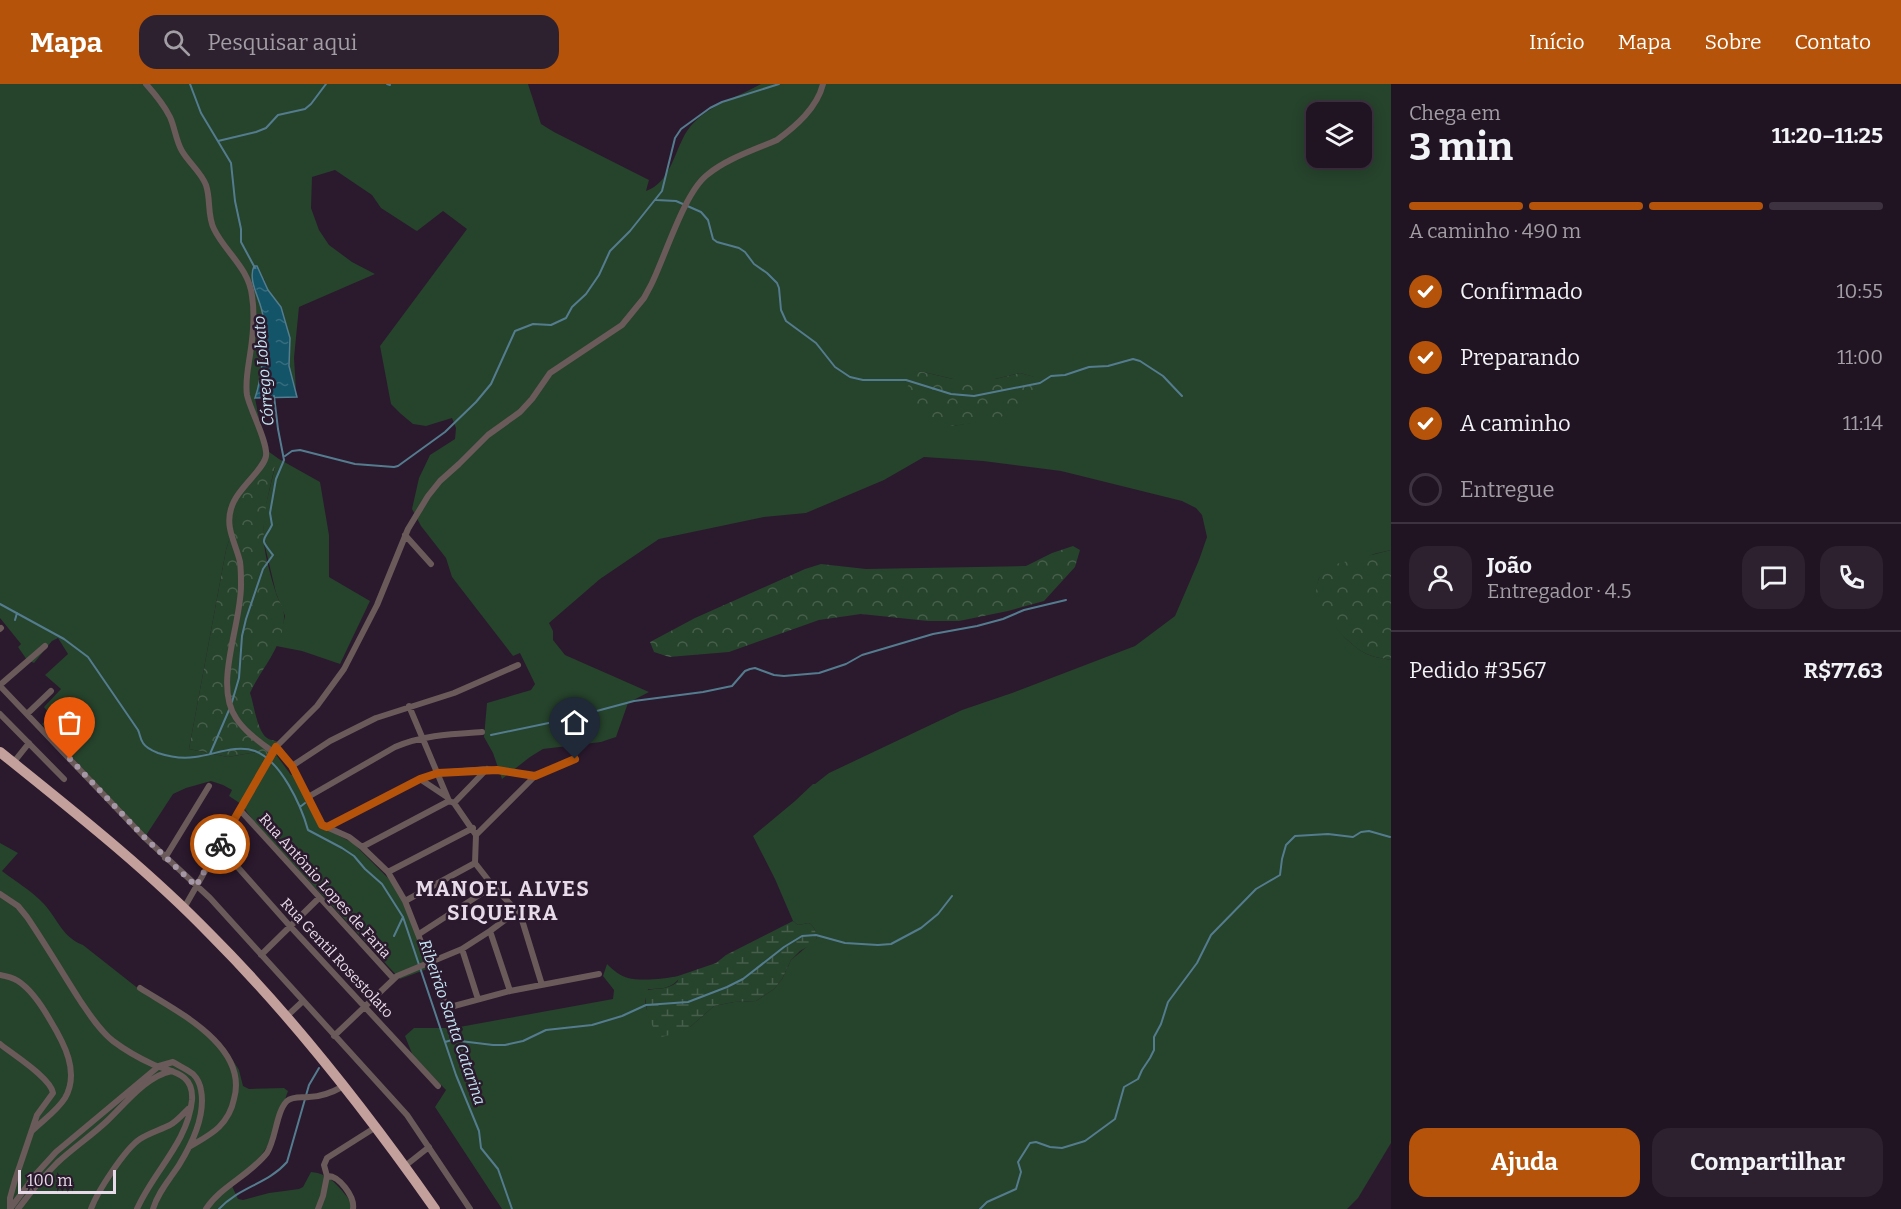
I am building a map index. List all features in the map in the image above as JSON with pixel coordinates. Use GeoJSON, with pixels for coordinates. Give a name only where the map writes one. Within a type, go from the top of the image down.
{"type":"FeatureCollection","features":[{"type":"Feature","properties":{"kind":"highway"},"geometry":{"type":"LineString","coordinates":[[0,752],[111,843],[184,908],[257,983],[344,1086],[435,1209]]}},
{"type":"Feature","properties":{"kind":"street"},"geometry":{"type":"LineString","coordinates":[[146,84],[170,118],[183,152],[203,179],[207,189],[209,218],[214,230],[244,272],[252,296],[247,395],[266,456],[260,468],[238,493],[231,508],[229,523],[233,544],[240,561],[241,586],[239,612],[231,646],[228,686],[229,701],[233,712],[238,721],[271,754],[292,766],[322,825],[348,837],[388,872],[405,901],[443,1001],[447,1005],[454,1006],[510,991],[599,975]]}},
{"type":"Feature","properties":{"kind":"street"},"geometry":{"type":"LineString","coordinates":[[184,908],[271,754],[317,706],[344,669],[376,605],[405,535],[440,481],[488,435],[520,412],[550,373],[622,325],[633,313],[651,285],[688,200],[705,176],[786,134],[810,109],[823,84]]}},
{"type":"Feature","properties":{"kind":"street"},"geometry":{"type":"LineString","coordinates":[[405,535],[431,564]]}},
{"type":"Feature","properties":{"kind":"street"},"geometry":{"type":"LineString","coordinates":[[45,646],[0,686],[143,836],[196,886],[407,1116],[470,1209]]}},
{"type":"Feature","properties":{"kind":"street"},"geometry":{"type":"LineString","coordinates":[[292,766],[330,741],[376,718],[472,686],[518,664]]}},
{"type":"Feature","properties":{"kind":"street"},"geometry":{"type":"LineString","coordinates":[[27,714],[51,690]]}},
{"type":"Feature","properties":{"kind":"street"},"geometry":{"type":"LineString","coordinates":[[409,706],[450,800],[474,831],[475,863],[517,911],[542,985]]}},
{"type":"Feature","properties":{"kind":"street"},"geometry":{"type":"LineString","coordinates":[[56,744],[86,711]]}},
{"type":"Feature","properties":{"kind":"street"},"geometry":{"type":"LineString","coordinates":[[0,714],[64,779]]}},
{"type":"Feature","properties":{"kind":"street"},"geometry":{"type":"LineString","coordinates":[[308,797],[394,747],[422,738],[482,732]]}},
{"type":"Feature","properties":{"kind":"street"},"geometry":{"type":"LineString","coordinates":[[14,763],[29,743]]}},
{"type":"Feature","properties":{"kind":"street"},"geometry":{"type":"LineString","coordinates":[[388,872],[474,831],[535,776],[575,759]]}},
{"type":"Feature","properties":{"kind":"street"},"geometry":{"type":"LineString","coordinates":[[362,847],[450,800],[487,769]]}},
{"type":"Feature","properties":{"kind":"street"},"geometry":{"type":"LineString","coordinates":[[327,827],[420,779],[438,773],[487,769],[535,776]]}},
{"type":"Feature","properties":{"kind":"street"},"geometry":{"type":"LineString","coordinates":[[420,779],[450,800]]}},
{"type":"Feature","properties":{"kind":"street"},"geometry":{"type":"LineString","coordinates":[[165,858],[209,786]]}},
{"type":"Feature","properties":{"kind":"street","name":"Rua Antônio Lopes de Faria"},"geometry":{"type":"LineString","coordinates":[[240,810],[393,978]]}},
{"type":"Feature","properties":{"kind":"street","name":"Rua Gentil Rosestolato"},"geometry":{"type":"LineString","coordinates":[[219,846],[438,1086]]}},
{"type":"Feature","properties":{"kind":"street"},"geometry":{"type":"LineString","coordinates":[[405,901],[475,863]]}},
{"type":"Feature","properties":{"kind":"street"},"geometry":{"type":"LineString","coordinates":[[419,934],[493,886]]}},
{"type":"Feature","properties":{"kind":"street"},"geometry":{"type":"LineString","coordinates":[[0,894],[18,906],[27,917],[93,1019],[112,1040],[154,1065],[184,1077],[189,1085],[192,1100],[184,1128],[174,1149],[152,1180],[137,1209]]}},
{"type":"Feature","properties":{"kind":"street"},"geometry":{"type":"LineString","coordinates":[[261,955],[319,898]]}},
{"type":"Feature","properties":{"kind":"street"},"geometry":{"type":"LineString","coordinates":[[334,1036],[393,978],[462,949],[490,932],[517,911]]}},
{"type":"Feature","properties":{"kind":"street"},"geometry":{"type":"LineString","coordinates":[[490,932],[510,991]]}},
{"type":"Feature","properties":{"kind":"street"},"geometry":{"type":"LineString","coordinates":[[462,949],[478,999]]}},
{"type":"Feature","properties":{"kind":"street"},"geometry":{"type":"LineString","coordinates":[[0,975],[16,980],[42,1006],[64,1043],[69,1059],[71,1075],[65,1098],[32,1131]]}},
{"type":"Feature","properties":{"kind":"street"},"geometry":{"type":"LineString","coordinates":[[140,988],[212,1037],[226,1053],[233,1066],[236,1094],[226,1118],[218,1128],[188,1148]]}},
{"type":"Feature","properties":{"kind":"street"},"geometry":{"type":"LineString","coordinates":[[287,1016],[303,1001]]}},
{"type":"Feature","properties":{"kind":"street"},"geometry":{"type":"LineString","coordinates":[[0,1044],[52,1087],[53,1093],[37,1114],[15,1180],[10,1198],[10,1209]]}},
{"type":"Feature","properties":{"kind":"street"},"geometry":{"type":"LineString","coordinates":[[10,1209],[56,1152],[159,1066],[172,1062],[193,1074],[200,1083],[202,1097],[200,1119],[188,1148],[159,1194],[153,1209]]}},
{"type":"Feature","properties":{"kind":"street"},"geometry":{"type":"LineString","coordinates":[[18,1209],[49,1171],[68,1153],[143,1087],[161,1073],[173,1071]]}},
{"type":"Feature","properties":{"kind":"street"},"geometry":{"type":"LineString","coordinates":[[206,1209],[217,1196],[259,1162],[268,1151],[282,1111],[288,1101],[292,1098],[322,1096],[344,1086]]}},
{"type":"Feature","properties":{"kind":"street"},"geometry":{"type":"LineString","coordinates":[[91,1209],[109,1177],[130,1147],[137,1140],[170,1124],[190,1108]]}},
{"type":"Feature","properties":{"kind":"street"},"geometry":{"type":"LineString","coordinates":[[318,1209],[327,1176],[324,1165],[327,1158],[376,1127]]}},
{"type":"Feature","properties":{"kind":"street"},"geometry":{"type":"LineString","coordinates":[[405,1166],[429,1147]]}},
{"type":"Feature","properties":{"kind":"street"},"geometry":{"type":"LineString","coordinates":[[327,1176],[334,1176],[345,1189],[354,1203],[353,1209]]}},
{"type":"Feature","properties":{"kind":"green space"},"geometry":{"type":"Polygon","coordinates":[[[0,84],[528,84],[541,124],[649,180],[646,191],[661,181],[667,173],[687,131],[694,123],[711,109],[761,84],[1391,84],[1391,550],[1374,554],[1319,578],[1317,588],[1319,598],[1330,620],[1346,639],[1366,654],[1391,660],[1391,1143],[1358,1198],[1347,1209],[502,1209],[435,1107],[446,1090],[413,1056],[405,1036],[414,1028],[454,1028],[613,999],[614,990],[603,976],[607,964],[619,974],[633,979],[678,976],[678,980],[668,987],[648,989],[645,1001],[647,1010],[690,1027],[714,1006],[756,1001],[774,989],[782,979],[791,960],[817,938],[814,928],[809,923],[798,925],[793,921],[753,836],[829,773],[962,710],[1135,646],[1175,616],[1207,537],[1202,515],[1196,508],[1182,501],[1061,471],[983,461],[924,457],[884,480],[806,513],[764,517],[659,539],[600,579],[549,623],[553,631],[553,640],[565,655],[649,692],[628,703],[616,737],[601,742],[543,749],[502,779],[493,753],[484,737],[487,703],[531,690],[535,684],[520,653],[513,656],[452,577],[446,558],[421,526],[412,509],[419,478],[430,455],[455,439],[456,428],[452,418],[426,426],[413,424],[391,404],[380,346],[467,229],[443,211],[417,231],[381,208],[372,195],[335,170],[312,177],[311,208],[319,230],[329,245],[352,262],[375,274],[299,307],[294,358],[296,390],[289,366],[290,338],[281,307],[268,290],[264,279],[252,279],[263,315],[260,386],[255,398],[265,449],[320,482],[329,535],[329,577],[370,601],[340,664],[302,651],[276,646],[285,616],[276,593],[263,538],[264,512],[275,467],[247,485],[226,550],[189,749],[228,757],[256,752],[269,758],[277,756],[291,775],[294,775],[322,827],[353,843],[389,879],[400,895],[430,968],[400,979],[255,823],[241,804],[229,796],[232,790],[223,785],[211,781],[173,794],[145,837],[42,724],[51,716],[44,707],[61,689],[45,675],[68,654],[58,638],[52,641],[34,663],[27,660],[18,647],[21,644],[0,618],[0,84]],[[919,371],[952,426],[977,422],[1035,387],[1034,377],[1020,373],[995,379],[953,379],[919,371]]]}},
{"type":"Feature","properties":{"kind":"green space"},"geometry":{"type":"Polygon","coordinates":[[[919,371],[953,379],[995,379],[1020,373],[1035,377],[1035,387],[1030,396],[997,420],[952,426],[897,401],[919,371]]]}},
{"type":"Feature","properties":{"kind":"green space"},"geometry":{"type":"Polygon","coordinates":[[[275,466],[265,513],[264,536],[267,561],[283,610],[283,629],[276,648],[250,693],[258,724],[264,735],[281,743],[277,756],[269,758],[256,752],[228,757],[189,749],[226,550],[246,485],[275,466]]]}},
{"type":"Feature","properties":{"kind":"green space"},"geometry":{"type":"Polygon","coordinates":[[[1073,546],[1080,550],[1075,567],[1044,601],[1008,611],[959,621],[928,621],[861,614],[819,620],[729,652],[669,657],[654,652],[650,642],[695,618],[821,564],[866,569],[1026,566],[1073,546]]]}},
{"type":"Feature","properties":{"kind":"green space"},"geometry":{"type":"Polygon","coordinates":[[[1391,550],[1391,660],[1366,654],[1351,643],[1326,616],[1316,593],[1319,578],[1336,564],[1391,550]]]}},
{"type":"Feature","properties":{"kind":"green space"},"geometry":{"type":"Polygon","coordinates":[[[0,843],[18,853],[2,871],[39,899],[70,938],[83,945],[149,997],[192,1020],[219,1041],[239,1070],[243,1086],[249,1089],[284,1088],[288,1091],[269,1144],[258,1160],[232,1186],[238,1199],[299,1189],[303,1187],[311,1172],[331,1180],[356,1209],[0,1209],[0,843]]]}},
{"type":"Feature","properties":{"kind":"green space"},"geometry":{"type":"Polygon","coordinates":[[[793,921],[798,925],[809,923],[814,928],[817,938],[791,960],[782,979],[774,989],[756,1001],[714,1006],[682,1032],[661,1037],[657,1034],[649,1016],[646,990],[671,986],[678,981],[678,976],[716,963],[726,955],[793,921]]]}},
{"type":"Feature","properties":{"kind":"water"},"geometry":{"type":"Polygon","coordinates":[[[254,266],[257,266],[268,290],[281,307],[290,338],[289,366],[297,397],[255,398],[264,347],[264,326],[252,278],[254,266]]]}},
{"type":"Feature","properties":{"kind":"waterway","name":"Córrego Lobato"},"geometry":{"type":"LineString","coordinates":[[190,84],[201,113],[231,163],[241,242],[255,268]]}},
{"type":"Feature","properties":{"kind":"waterway"},"geometry":{"type":"LineString","coordinates":[[218,141],[256,132],[266,128],[278,115],[305,109],[326,84]]}},
{"type":"Feature","properties":{"kind":"waterway"},"geometry":{"type":"LineString","coordinates":[[285,456],[292,451],[300,450],[355,464],[394,467],[445,432],[491,384],[515,331],[533,324],[551,325],[566,318],[572,307],[586,294],[599,275],[610,251],[630,231],[662,191],[675,138],[681,129],[722,102],[779,84]]}},
{"type":"Feature","properties":{"kind":"waterway"},"geometry":{"type":"LineString","coordinates":[[656,200],[676,201],[701,212],[708,220],[713,239],[745,252],[754,264],[777,283],[781,310],[786,321],[816,343],[835,367],[850,377],[863,380],[906,380],[951,394],[974,396],[1040,383],[1051,376],[1065,375],[1089,367],[1108,366],[1133,359],[1163,376],[1182,396]]}},
{"type":"Feature","properties":{"kind":"waterway"},"geometry":{"type":"LineString","coordinates":[[232,702],[239,678],[242,636],[246,619],[263,569],[273,555],[264,540],[272,525],[270,513],[276,479],[284,460],[274,396]]}},
{"type":"Feature","properties":{"kind":"waterway"},"geometry":{"type":"LineString","coordinates":[[491,735],[563,720],[634,701],[732,686],[745,671],[755,668],[784,676],[819,673],[846,664],[862,655],[933,634],[977,626],[1024,610],[1066,600]]}},
{"type":"Feature","properties":{"kind":"waterway","name":"Ribeirão Santa Catarina"},"geometry":{"type":"LineString","coordinates":[[0,604],[64,639],[88,657],[138,730],[143,743],[150,749],[181,758],[240,749],[255,751],[264,756],[289,785],[308,830],[354,856],[382,884],[403,917],[456,1075],[479,1131],[481,1148],[498,1169],[512,1209]]}},
{"type":"Feature","properties":{"kind":"waterway","name":"Ribeirão Santa Catarina"},"geometry":{"type":"LineString","coordinates":[[15,620],[17,613]]}},
{"type":"Feature","properties":{"kind":"waterway"},"geometry":{"type":"LineString","coordinates":[[210,754],[229,710]]}},
{"type":"Feature","properties":{"kind":"waterway","name":"Ribeirão Santa Catarina"},"geometry":{"type":"LineString","coordinates":[[300,807],[305,803]]}},
{"type":"Feature","properties":{"kind":"waterway"},"geometry":{"type":"LineString","coordinates":[[980,1209],[987,1202],[1016,1189],[1021,1172],[1018,1162],[1030,1143],[1036,1142],[1062,1148],[1085,1141],[1115,1119],[1124,1087],[1138,1079],[1154,1050],[1154,1037],[1168,1002],[1197,963],[1211,935],[1256,889],[1280,875],[1286,845],[1295,836],[1328,834],[1353,837],[1361,832],[1369,831],[1390,837]]}},
{"type":"Feature","properties":{"kind":"waterway"},"geometry":{"type":"LineString","coordinates":[[445,1042],[452,1040],[505,1045],[523,1041],[546,1030],[592,1025],[622,1016],[646,1005],[688,1002],[743,979],[802,936],[816,935],[845,943],[891,944],[921,928],[938,914],[952,896]]}},
{"type":"Feature","properties":{"kind":"waterway"},"geometry":{"type":"LineString","coordinates":[[394,936],[403,917]]}},
{"type":"Feature","properties":{"kind":"waterway"},"geometry":{"type":"LineString","coordinates":[[219,1209],[235,1195],[271,1176],[287,1162],[309,1085],[319,1068]]}},
{"type":"Feature","properties":{"kind":"way so far"},"geometry":{"type":"LineString","coordinates":[[70,759],[143,836],[196,886],[220,844]]}},
{"type":"Feature","properties":{"kind":"district","name":"MANOEL ALVES SIQUEIRA"},"geometry":{"type":"Point","coordinates":[503,901]}},
{"type":"Feature","properties":{"kind":"route"},"geometry":{"type":"LineString","coordinates":[[220,844],[276,747],[292,766],[322,825],[327,827],[420,779],[438,773],[497,770],[535,776],[575,759]]}}]}
